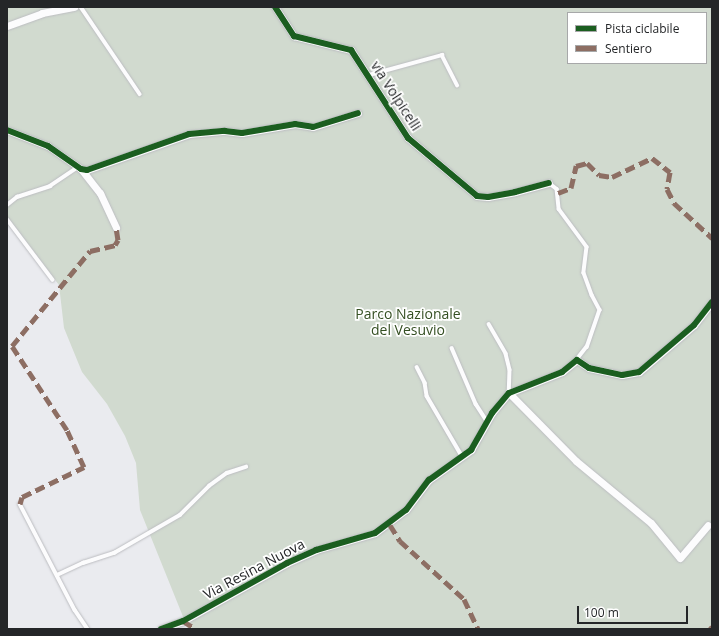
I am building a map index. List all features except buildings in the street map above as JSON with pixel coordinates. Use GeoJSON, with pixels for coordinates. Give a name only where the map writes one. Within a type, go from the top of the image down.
{"type":"FeatureCollection","features":[{"type":"Feature","properties":{"kind":"street"},"geometry":{"type":"LineString","coordinates":[[7,26],[42,14],[74,7]]}},
{"type":"Feature","properties":{"kind":"street","name":"via Volpicelli"},"geometry":{"type":"LineString","coordinates":[[275,7],[294,36],[351,50],[369,75],[408,138],[477,196],[488,197],[508,194],[549,183]]}},
{"type":"Feature","properties":{"kind":"street"},"geometry":{"type":"LineString","coordinates":[[82,169],[189,134],[224,130],[242,132],[295,124],[312,127],[358,113]]}},
{"type":"Feature","properties":{"kind":"street"},"geometry":{"type":"LineString","coordinates":[[7,130],[48,146],[82,169],[100,192],[116,227]]}},
{"type":"Feature","properties":{"kind":"street"},"geometry":{"type":"LineString","coordinates":[[708,526],[680,558],[651,523],[576,461],[509,393],[562,372],[577,360],[589,368],[622,375],[639,372],[694,324],[712,302]]}},
{"type":"Feature","properties":{"kind":"street","name":"Via Resina Nuova"},"geometry":{"type":"LineString","coordinates":[[161,629],[184,621],[308,553],[375,534],[406,510],[429,480],[471,450],[488,422],[509,393]]}},
{"type":"Feature","properties":{"kind":"lane"},"geometry":{"type":"LineString","coordinates":[[81,7],[140,94]]}},
{"type":"Feature","properties":{"kind":"lane"},"geometry":{"type":"LineString","coordinates":[[369,75],[442,55],[457,85]]}},
{"type":"Feature","properties":{"kind":"lane"},"geometry":{"type":"LineString","coordinates":[[7,205],[17,197],[50,186],[82,169]]}},
{"type":"Feature","properties":{"kind":"lane"},"geometry":{"type":"LineString","coordinates":[[549,183],[557,189],[559,208],[587,247],[584,272],[592,295],[600,310],[587,347],[577,360]]}},
{"type":"Feature","properties":{"kind":"lane"},"geometry":{"type":"LineString","coordinates":[[7,218],[54,280]]}},
{"type":"Feature","properties":{"kind":"lane"},"geometry":{"type":"LineString","coordinates":[[489,324],[506,354],[510,370],[509,393]]}},
{"type":"Feature","properties":{"kind":"lane"},"geometry":{"type":"LineString","coordinates":[[452,348],[476,404],[488,422]]}},
{"type":"Feature","properties":{"kind":"lane"},"geometry":{"type":"LineString","coordinates":[[417,367],[425,383],[427,396],[462,456]]}},
{"type":"Feature","properties":{"kind":"lane"},"geometry":{"type":"LineString","coordinates":[[57,575],[83,563],[114,553],[180,515],[209,486],[228,474],[246,467]]}},
{"type":"Feature","properties":{"kind":"lane"},"geometry":{"type":"LineString","coordinates":[[20,504],[74,610],[88,629]]}},
{"type":"Feature","properties":{"kind":"green space","name":"Parco Nazionale del Vesuvio"},"geometry":{"type":"Polygon","coordinates":[[[7,7],[712,7],[712,629],[188,629],[140,510],[136,463],[125,436],[107,404],[82,372],[64,328],[59,285],[7,216],[7,7]]]}},
{"type":"Feature","properties":{"kind":"marked path"},"geometry":{"type":"LineString","coordinates":[[558,193],[571,188],[576,166],[587,163],[599,175],[612,177],[652,158],[670,172],[667,189],[674,203],[712,238]]}},
{"type":"Feature","properties":{"kind":"marked path"},"geometry":{"type":"LineString","coordinates":[[20,504],[22,497],[84,467],[67,430],[12,346],[90,251],[115,245],[118,240],[116,227]]}},
{"type":"Feature","properties":{"kind":"marked path"},"geometry":{"type":"LineString","coordinates":[[390,525],[400,541],[464,599],[478,629]]}},
{"type":"Feature","properties":{"kind":"marked path"},"geometry":{"type":"LineString","coordinates":[[183,621],[196,629]]}},
{"type":"Feature","properties":{"kind":"cycle path"},"geometry":{"type":"LineString","coordinates":[[275,7],[294,36],[351,50],[408,138],[477,196],[488,197],[549,183]]}},
{"type":"Feature","properties":{"kind":"cycle path"},"geometry":{"type":"LineString","coordinates":[[7,130],[48,146],[81,169],[87,170],[189,134],[225,131],[242,133],[295,124],[313,127],[358,113]]}},
{"type":"Feature","properties":{"kind":"cycle path"},"geometry":{"type":"LineString","coordinates":[[161,629],[183,621],[287,563],[316,550],[375,533],[406,510],[429,480],[471,450],[492,413],[509,393],[562,372],[577,360],[589,368],[622,375],[639,372],[694,325],[712,302]]}}]}
